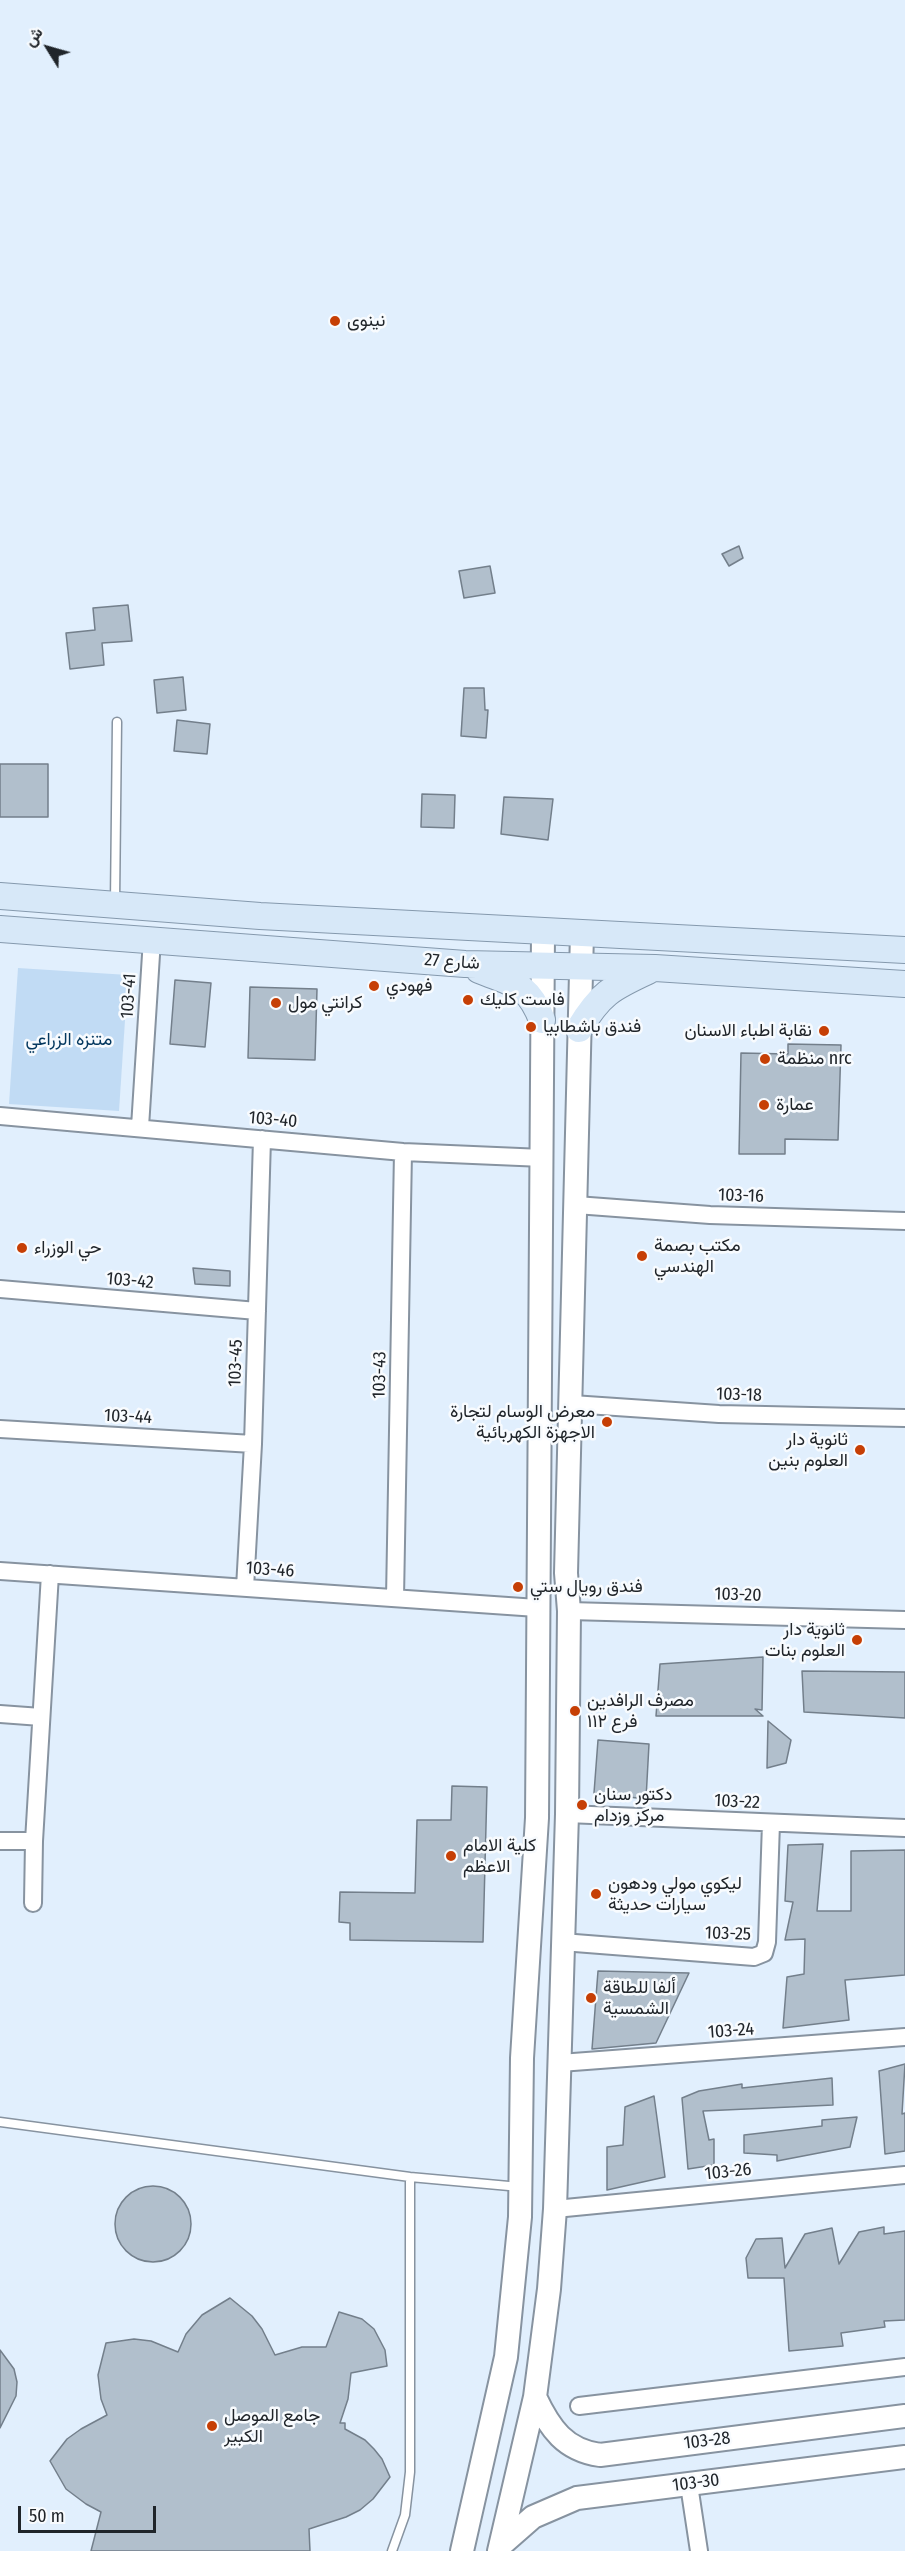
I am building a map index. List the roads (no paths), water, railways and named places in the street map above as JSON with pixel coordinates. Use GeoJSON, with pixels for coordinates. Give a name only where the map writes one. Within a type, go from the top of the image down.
{"type":"FeatureCollection","features":[{"type":"Feature","properties":{"kind":"main road","name":"شارع 27"},"geometry":{"type":"LineString","coordinates":[[0,896],[260,916],[905,950]]}},
{"type":"Feature","properties":{"kind":"main road","name":"شارع 27"},"geometry":{"type":"LineString","coordinates":[[0,929],[465,963],[655,968],[905,984]]}},
{"type":"Feature","properties":{"kind":"main road"},"geometry":{"type":"LineString","coordinates":[[462,2551],[506,2357],[520,2187],[522,2058],[537,1818],[543,932]]}},
{"type":"Feature","properties":{"kind":"main road"},"geometry":{"type":"LineString","coordinates":[[500,2548],[535,2397],[549,2289],[555,2209],[567,1814],[569,1611],[566,1573],[582,933]]}},
{"type":"Feature","properties":{"kind":"main road"},"geometry":{"type":"LineString","coordinates":[[465,963],[522,988],[534,1000],[542,1020]]}},
{"type":"Feature","properties":{"kind":"main road"},"geometry":{"type":"LineString","coordinates":[[579,1029],[591,1009],[611,988],[655,968]]}},
{"type":"Feature","properties":{"kind":"main road","name":"103-28"},"geometry":{"type":"LineString","coordinates":[[535,2397],[557,2436],[577,2449],[600,2455],[905,2416]]}},
{"type":"Feature","properties":{"kind":"main road","name":"103-30"},"geometry":{"type":"LineString","coordinates":[[500,2548],[533,2517],[562,2502],[592,2495],[905,2457]]}},
{"type":"Feature","properties":{"kind":"street","name":"103-41"},"geometry":{"type":"LineString","coordinates":[[140,1127],[152,939]]}},
{"type":"Feature","properties":{"kind":"street","name":"103-40"},"geometry":{"type":"LineString","coordinates":[[0,1116],[403,1152],[543,1158]]}},
{"type":"Feature","properties":{"kind":"street","name":"103-45"},"geometry":{"type":"LineString","coordinates":[[245,1588],[253,1444],[262,1139]]}},
{"type":"Feature","properties":{"kind":"street","name":"103-43"},"geometry":{"type":"LineString","coordinates":[[395,1598],[403,1152]]}},
{"type":"Feature","properties":{"kind":"street","name":"103-16"},"geometry":{"type":"LineString","coordinates":[[576,1205],[711,1215],[905,1221]]}},
{"type":"Feature","properties":{"kind":"street","name":"103-42"},"geometry":{"type":"LineString","coordinates":[[0,1288],[257,1311]]}},
{"type":"Feature","properties":{"kind":"street","name":"103-18"},"geometry":{"type":"LineString","coordinates":[[572,1404],[719,1414],[905,1418]]}},
{"type":"Feature","properties":{"kind":"street","name":"103-44"},"geometry":{"type":"LineString","coordinates":[[0,1429],[253,1444]]}},
{"type":"Feature","properties":{"kind":"street","name":"103-46"},"geometry":{"type":"LineString","coordinates":[[0,1571],[537,1608]]}},
{"type":"Feature","properties":{"kind":"street"},"geometry":{"type":"LineString","coordinates":[[33,1903],[34,1841],[50,1574]]}},
{"type":"Feature","properties":{"kind":"street","name":"103-20"},"geometry":{"type":"LineString","coordinates":[[569,1611],[905,1620]]}},
{"type":"Feature","properties":{"kind":"street"},"geometry":{"type":"LineString","coordinates":[[0,1714],[41,1717]]}},
{"type":"Feature","properties":{"kind":"street","name":"103-22"},"geometry":{"type":"LineString","coordinates":[[567,1814],[905,1828]]}},
{"type":"Feature","properties":{"kind":"street","name":"103-25"},"geometry":{"type":"LineString","coordinates":[[562,1942],[754,1957],[764,1953],[767,1942],[771,1823]]}},
{"type":"Feature","properties":{"kind":"street"},"geometry":{"type":"LineString","coordinates":[[0,1841],[34,1841]]}},
{"type":"Feature","properties":{"kind":"street","name":"103-24"},"geometry":{"type":"LineString","coordinates":[[560,2063],[905,2037]]}},
{"type":"Feature","properties":{"kind":"street","name":"103-26"},"geometry":{"type":"LineString","coordinates":[[555,2209],[905,2175]]}},
{"type":"Feature","properties":{"kind":"street"},"geometry":{"type":"LineString","coordinates":[[579,2406],[905,2367]]}},
{"type":"Feature","properties":{"kind":"street"},"geometry":{"type":"LineString","coordinates":[[689,2485],[699,2551]]}},
{"type":"Feature","properties":{"kind":"lane"},"geometry":{"type":"LineString","coordinates":[[115,905],[117,722]]}},
{"type":"Feature","properties":{"kind":"lane"},"geometry":{"type":"LineString","coordinates":[[0,2122],[410,2177],[520,2187]]}},
{"type":"Feature","properties":{"kind":"lane"},"geometry":{"type":"LineString","coordinates":[[392,2551],[405,2515],[410,2472],[410,2177]]}},
{"type":"Feature","properties":{"kind":"place","name":"نينوى"},"geometry":{"type":"Point","coordinates":[335,321]}},
{"type":"Feature","properties":{"kind":"place","name":"فهودي"},"geometry":{"type":"Point","coordinates":[374,986]}},
{"type":"Feature","properties":{"kind":"place","name":"فاست كليك"},"geometry":{"type":"Point","coordinates":[468,1000]}},
{"type":"Feature","properties":{"kind":"place","name":"كرانتي مول"},"geometry":{"type":"Point","coordinates":[276,1003]}},
{"type":"Feature","properties":{"kind":"place","name":"فندق باشطابيا"},"geometry":{"type":"Point","coordinates":[531,1027]}},
{"type":"Feature","properties":{"kind":"place","name":"نقابة اطباء الاسنان"},"geometry":{"type":"Point","coordinates":[824,1031]}},
{"type":"Feature","properties":{"kind":"place","name":"منظمة nrc"},"geometry":{"type":"Point","coordinates":[765,1059]}},
{"type":"Feature","properties":{"kind":"place","name":"عمارة"},"geometry":{"type":"Point","coordinates":[764,1105]}},
{"type":"Feature","properties":{"kind":"place","name":"حي الوزراء"},"geometry":{"type":"Point","coordinates":[22,1248]}},
{"type":"Feature","properties":{"kind":"place","name":"مكتب بصمة الهندسي"},"geometry":{"type":"Point","coordinates":[642,1256]}},
{"type":"Feature","properties":{"kind":"place","name":"معرض الوسام لتجارة الاجهزة الكهربائية"},"geometry":{"type":"Point","coordinates":[607,1422]}},
{"type":"Feature","properties":{"kind":"place","name":"ثانوية دار العلوم بنين"},"geometry":{"type":"Point","coordinates":[860,1450]}},
{"type":"Feature","properties":{"kind":"place","name":"فندق رويال ستي"},"geometry":{"type":"Point","coordinates":[518,1587]}},
{"type":"Feature","properties":{"kind":"place","name":"ثانوية دار العلوم بنات"},"geometry":{"type":"Point","coordinates":[857,1640]}},
{"type":"Feature","properties":{"kind":"place","name":"مصرف الرافدين فرع ١١٢"},"geometry":{"type":"Point","coordinates":[575,1711]}},
{"type":"Feature","properties":{"kind":"place","name":"دكتور سنان مركز وزدام"},"geometry":{"type":"Point","coordinates":[582,1805]}},
{"type":"Feature","properties":{"kind":"place","name":"كلية الامام الاعظم"},"geometry":{"type":"Point","coordinates":[451,1856]}},
{"type":"Feature","properties":{"kind":"place","name":"ليكوي مولي ودهون سيارات حديثة"},"geometry":{"type":"Point","coordinates":[596,1894]}},
{"type":"Feature","properties":{"kind":"place","name":"ألفا للطاقة الشمسية"},"geometry":{"type":"Point","coordinates":[591,1998]}},
{"type":"Feature","properties":{"kind":"place","name":"جامع الموصل الكبير"},"geometry":{"type":"Point","coordinates":[212,2426]}},
{"type":"Feature","properties":{"kind":"park label","name":"متنزه الزراعي"},"geometry":{"type":"Point","coordinates":[69,1040]}}]}
